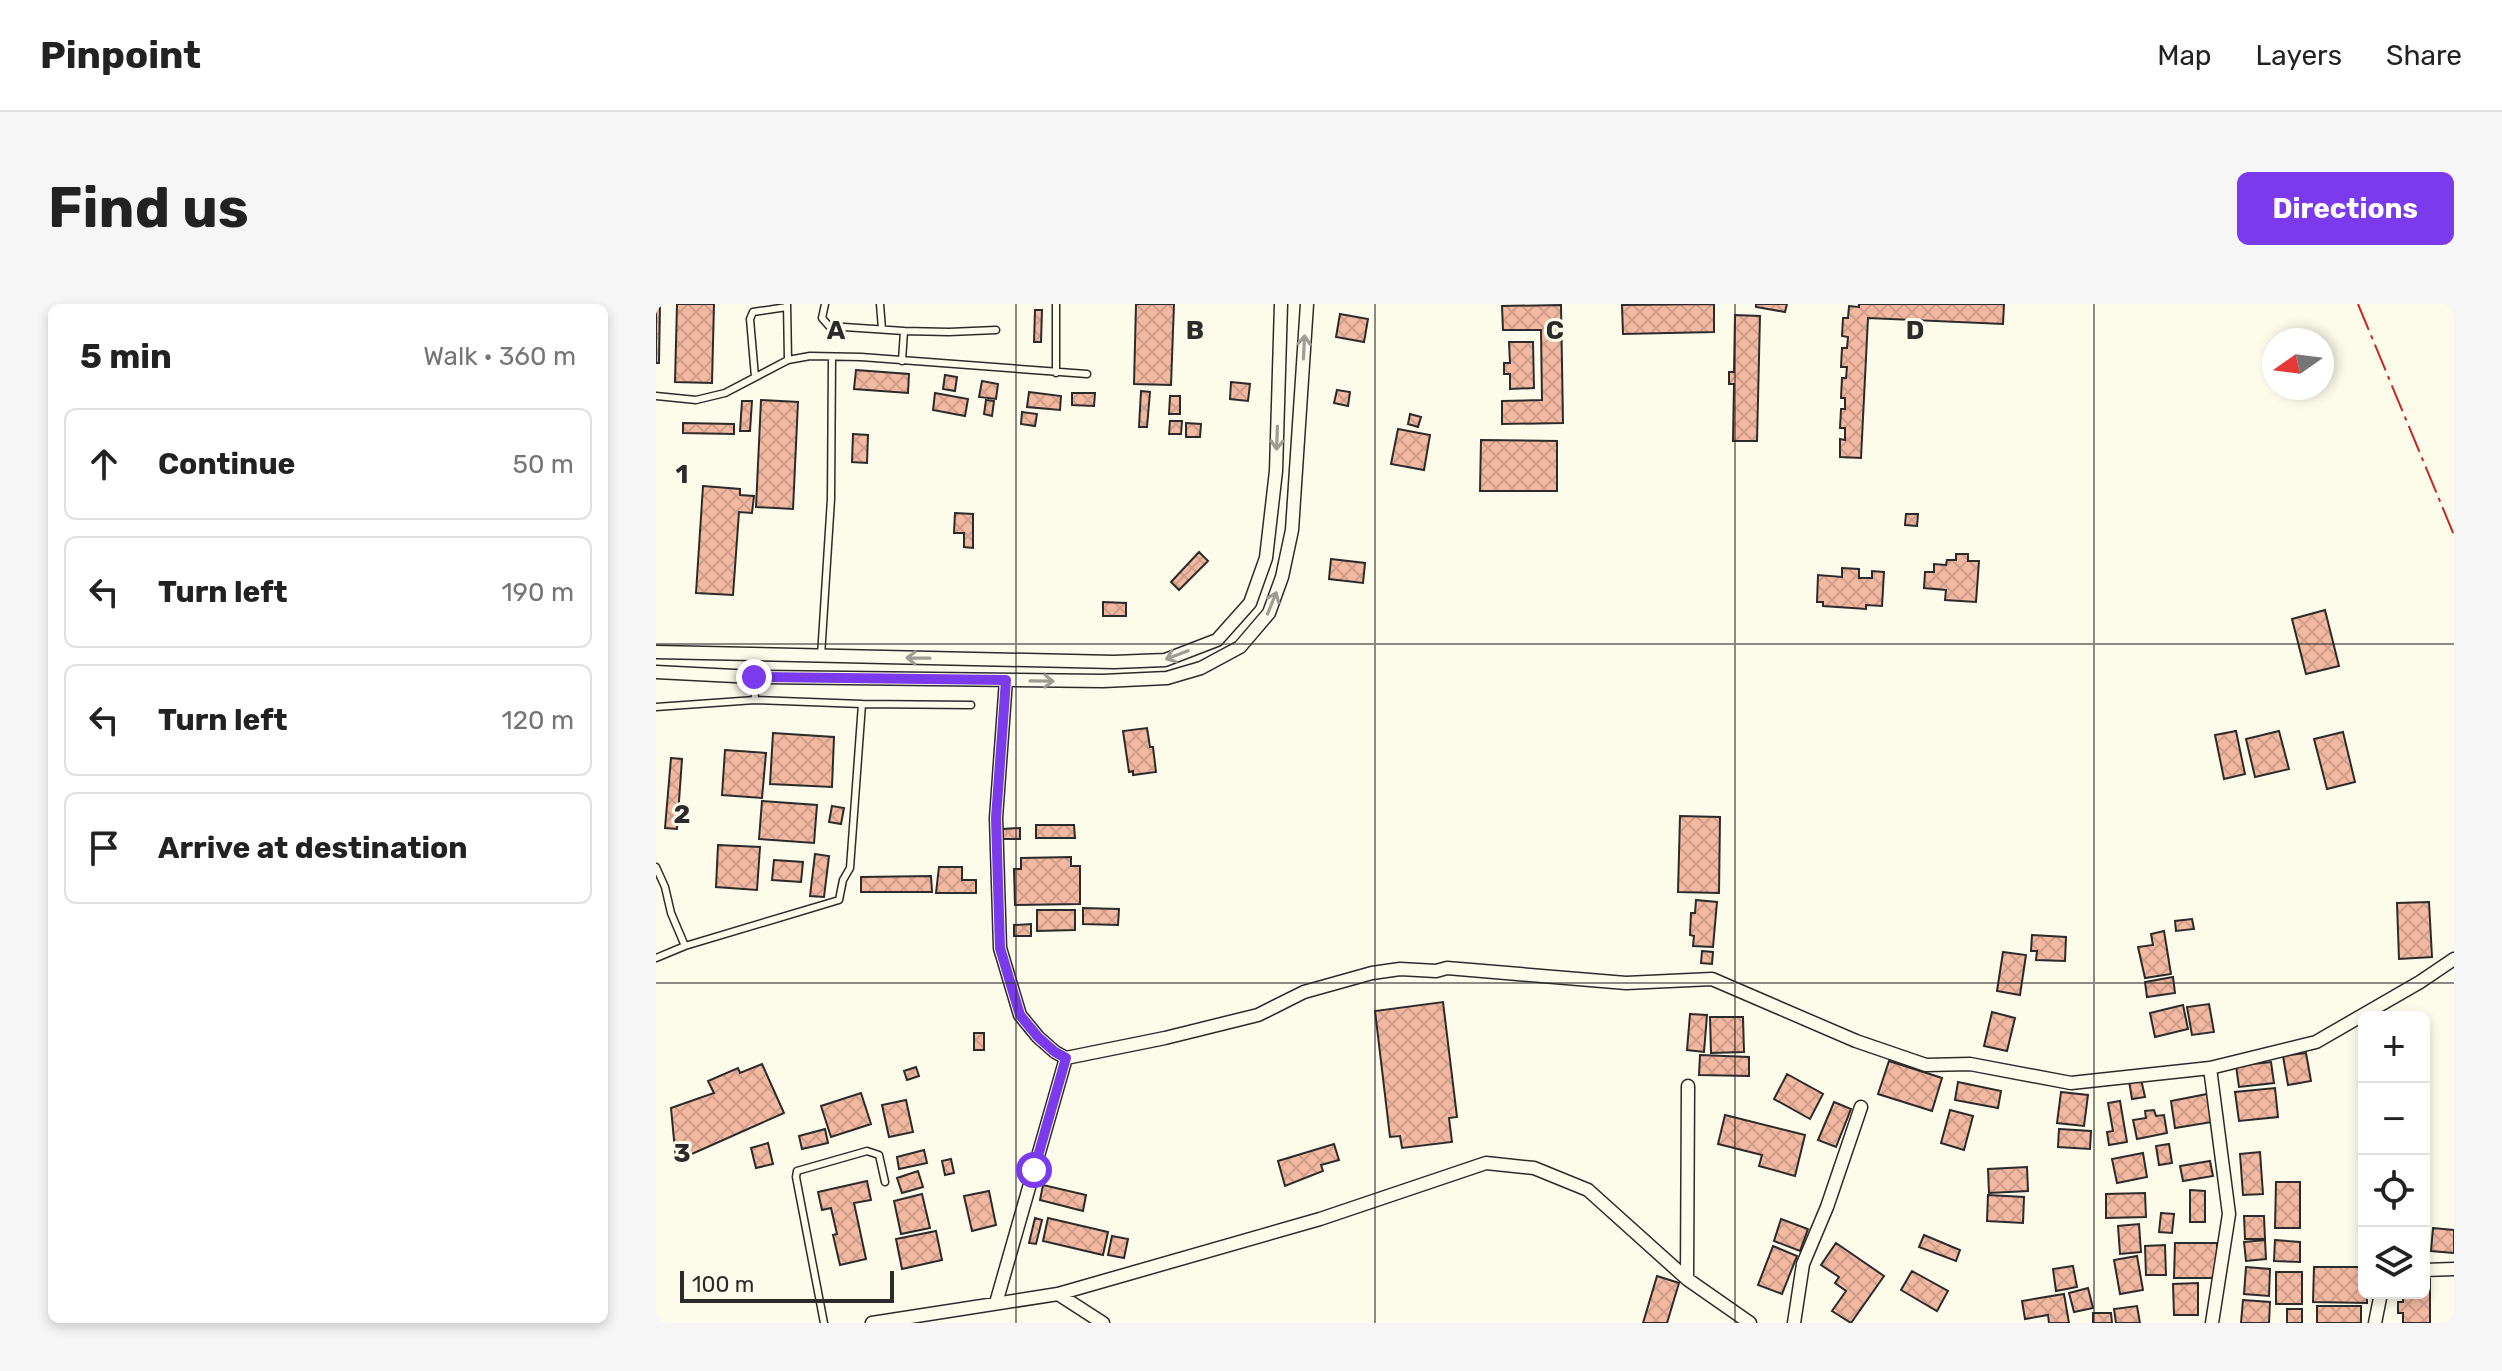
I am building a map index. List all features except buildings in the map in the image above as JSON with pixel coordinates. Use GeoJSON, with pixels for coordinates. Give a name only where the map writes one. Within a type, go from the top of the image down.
{"type":"FeatureCollection","features":[{"type":"Feature","properties":{"kind":"street"},"geometry":{"type":"LineString","coordinates":[[656,652],[1099,662],[1165,660],[1217,640],[1250,603],[1266,558],[1276,471],[1281,304]]}},
{"type":"Feature","properties":{"kind":"street"},"geometry":{"type":"LineString","coordinates":[[656,672],[754,677],[1103,681],[1167,678],[1201,668],[1240,647],[1269,613],[1282,577],[1292,530],[1307,304]]}},
{"type":"Feature","properties":{"kind":"street"},"geometry":{"type":"LineString","coordinates":[[1006,680],[996,818],[1000,948],[1020,1015],[1038,1037],[1066,1058],[1258,1015],[1304,992],[1372,973],[1447,968],[1626,983],[1712,979],[1856,1041],[1926,1065],[1970,1064],[2071,1083],[2210,1068],[2316,1042],[2454,959]]}},
{"type":"Feature","properties":{"kind":"street"},"geometry":{"type":"LineString","coordinates":[[996,1303],[1066,1058]]}},
{"type":"Feature","properties":{"kind":"street"},"geometry":{"type":"LineString","coordinates":[[2210,1068],[2229,1214],[2212,1323]]}},
{"type":"Feature","properties":{"kind":"street"},"geometry":{"type":"LineString","coordinates":[[1687,1279],[1688,1086]]}},
{"type":"Feature","properties":{"kind":"street"},"geometry":{"type":"LineString","coordinates":[[1794,1323],[1803,1264],[1827,1207],[1861,1107]]}},
{"type":"Feature","properties":{"kind":"street"},"geometry":{"type":"LineString","coordinates":[[872,1323],[1058,1294],[1320,1219],[1486,1163],[1534,1168],[1588,1190],[1687,1279],[1750,1323]]}},
{"type":"Feature","properties":{"kind":"street"},"geometry":{"type":"LineString","coordinates":[[2430,1270],[2454,1269]]}},
{"type":"Feature","properties":{"kind":"street"},"geometry":{"type":"LineString","coordinates":[[1058,1294],[1103,1323]]}},
{"type":"Feature","properties":{"kind":"street"},"geometry":{"type":"LineString","coordinates":[[2375,1323],[2380,1299]]}},
{"type":"Feature","properties":{"kind":"lane"},"geometry":{"type":"LineString","coordinates":[[825,304],[822,318],[829,326],[904,331],[996,330]]}},
{"type":"Feature","properties":{"kind":"lane"},"geometry":{"type":"LineString","coordinates":[[880,304],[882,329]]}},
{"type":"Feature","properties":{"kind":"lane"},"geometry":{"type":"LineString","coordinates":[[1056,304],[1056,373]]}},
{"type":"Feature","properties":{"kind":"lane"},"geometry":{"type":"LineString","coordinates":[[755,377],[750,319],[753,312],[787,306],[788,360]]}},
{"type":"Feature","properties":{"kind":"lane"},"geometry":{"type":"LineString","coordinates":[[902,361],[904,331]]}},
{"type":"Feature","properties":{"kind":"lane"},"geometry":{"type":"LineString","coordinates":[[656,396],[696,400],[725,393],[788,360],[810,356],[1087,374]]}},
{"type":"Feature","properties":{"kind":"lane"},"geometry":{"type":"LineString","coordinates":[[821,656],[831,499],[832,357]]}},
{"type":"Feature","properties":{"kind":"lane"},"geometry":{"type":"LineString","coordinates":[[754,677],[755,700]]}},
{"type":"Feature","properties":{"kind":"lane"},"geometry":{"type":"LineString","coordinates":[[656,707],[755,700],[971,705]]}},
{"type":"Feature","properties":{"kind":"lane"},"geometry":{"type":"LineString","coordinates":[[656,958],[685,946],[839,900],[843,880],[850,868],[862,704]]}},
{"type":"Feature","properties":{"kind":"lane"},"geometry":{"type":"LineString","coordinates":[[656,867],[685,946]]}},
{"type":"Feature","properties":{"kind":"lane"},"geometry":{"type":"LineString","coordinates":[[824,1323],[797,1171],[873,1152],[879,1155],[885,1182]]}},
{"type":"Feature","properties":{"kind":"power"},"geometry":{"type":"LineString","coordinates":[[2358,304],[2454,535]]}},
{"type":"Feature","properties":{"kind":"route"},"geometry":{"type":"LineString","coordinates":[[754,677],[1006,680],[996,818],[1000,948],[1020,1015],[1038,1037],[1066,1058],[1034,1170]]}}]}
